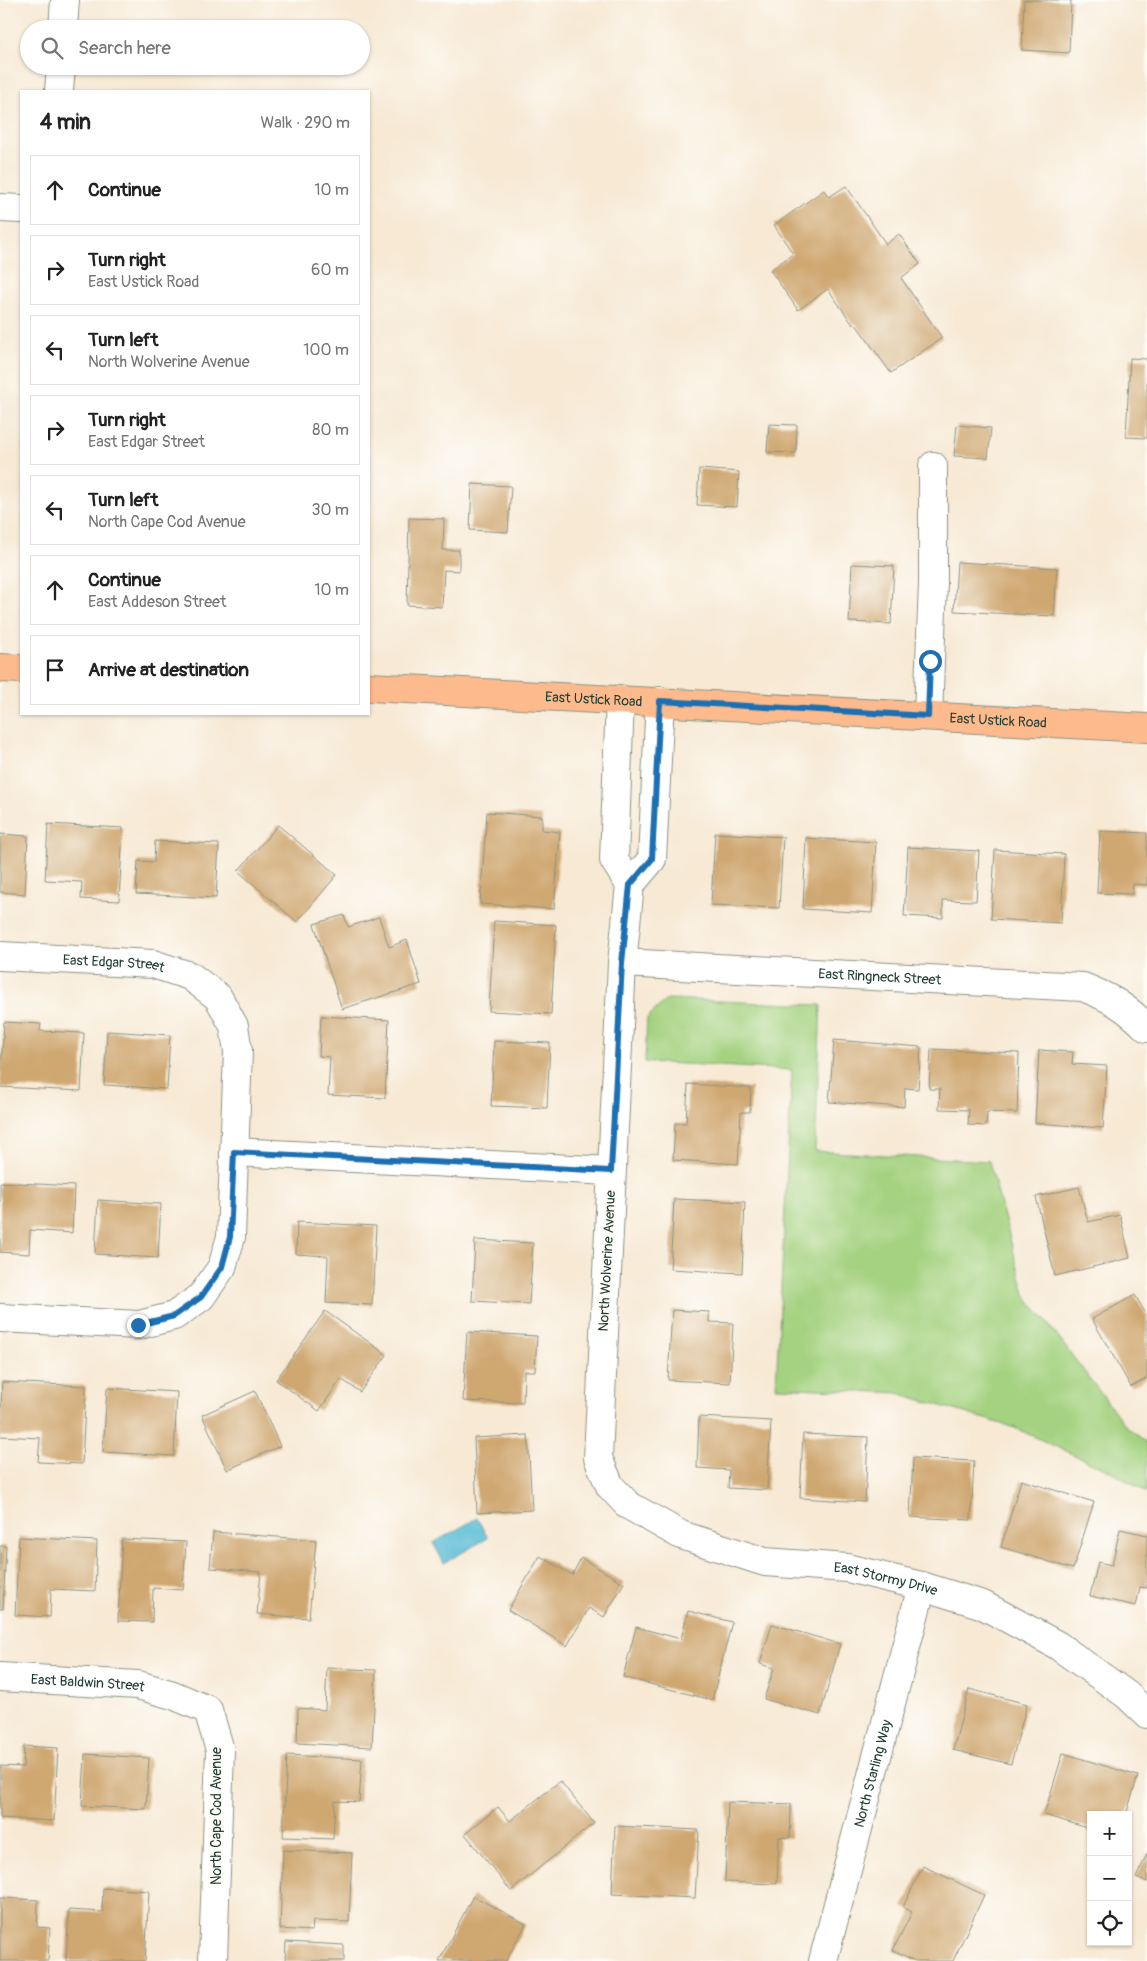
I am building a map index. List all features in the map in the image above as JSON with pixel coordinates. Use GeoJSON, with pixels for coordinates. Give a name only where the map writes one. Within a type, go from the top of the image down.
{"type":"FeatureCollection","features":[{"type":"Feature","properties":{"kind":"main road"},"geometry":{"type":"LineString","coordinates":[[0,668],[20,669]]}},
{"type":"Feature","properties":{"kind":"main road","name":"East Ustick Road"},"geometry":{"type":"LineString","coordinates":[[370,687],[620,698],[1147,728]]}},
{"type":"Feature","properties":{"kind":"street"},"geometry":{"type":"LineString","coordinates":[[64,20],[65,0]]}},
{"type":"Feature","properties":{"kind":"street"},"geometry":{"type":"LineString","coordinates":[[59,90],[60,75]]}},
{"type":"Feature","properties":{"kind":"street"},"geometry":{"type":"LineString","coordinates":[[0,208],[20,209]]}},
{"type":"Feature","properties":{"kind":"street"},"geometry":{"type":"LineString","coordinates":[[928,716],[934,582],[933,466]]}},
{"type":"Feature","properties":{"kind":"street"},"geometry":{"type":"LineString","coordinates":[[620,698],[614,860],[630,885],[652,859],[660,701]]}},
{"type":"Feature","properties":{"kind":"street","name":"North Wolverine Avenue"},"geometry":{"type":"LineString","coordinates":[[610,1486],[598,1458],[622,963],[630,885]]}},
{"type":"Feature","properties":{"kind":"street","name":"East Edgar Street"},"geometry":{"type":"LineString","coordinates":[[0,956],[153,964],[190,976],[218,997],[234,1026],[238,1051],[234,1152]]}},
{"type":"Feature","properties":{"kind":"street","name":"East Ringneck Street"},"geometry":{"type":"LineString","coordinates":[[622,963],[1083,987],[1111,998],[1138,1020]]}},
{"type":"Feature","properties":{"kind":"street"},"geometry":{"type":"LineString","coordinates":[[0,1318],[138,1325],[174,1316],[201,1297],[222,1267],[230,1237],[234,1152],[611,1171]]}},
{"type":"Feature","properties":{"kind":"street","name":"East Stormy Drive"},"geometry":{"type":"LineString","coordinates":[[610,1486],[628,1506],[681,1534],[765,1562],[847,1568],[922,1586],[983,1606],[1057,1645],[1127,1695],[1147,1714]]}},
{"type":"Feature","properties":{"kind":"street","name":"North Starling Way"},"geometry":{"type":"LineString","coordinates":[[823,1961],[922,1586]]}},
{"type":"Feature","properties":{"kind":"street","name":"East Baldwin Street"},"geometry":{"type":"LineString","coordinates":[[0,1677],[138,1685],[173,1695]]}},
{"type":"Feature","properties":{"kind":"street","name":"North Cape Cod Avenue"},"geometry":{"type":"LineString","coordinates":[[173,1695],[208,1710],[220,1750],[213,1961]]}},
{"type":"Feature","properties":{"kind":"green space"},"geometry":{"type":"Polygon","coordinates":[[[667,999],[821,1005],[815,1151],[989,1161],[1025,1294],[1125,1425],[1147,1443],[1147,1493],[1112,1472],[1015,1428],[898,1393],[776,1387],[792,1070],[645,1062],[647,1018],[667,999]]]}},
{"type":"Feature","properties":{"kind":"water"},"geometry":{"type":"Polygon","coordinates":[[[477,1518],[488,1538],[444,1563],[433,1543],[477,1518]]]}},
{"type":"Feature","properties":{"kind":"building"},"geometry":{"type":"Polygon","coordinates":[[[1024,0],[1071,0],[1069,53],[1022,50],[1024,0]]]}},
{"type":"Feature","properties":{"kind":"building"},"geometry":{"type":"Polygon","coordinates":[[[846,186],[886,244],[899,234],[920,264],[901,278],[942,338],[891,373],[855,323],[853,325],[828,289],[798,310],[770,270],[793,254],[774,225],[824,190],[829,197],[846,186]]]}},
{"type":"Feature","properties":{"kind":"building"},"geometry":{"type":"Polygon","coordinates":[[[1130,358],[1147,359],[1147,438],[1126,437],[1130,358]]]}},
{"type":"Feature","properties":{"kind":"building"},"geometry":{"type":"Polygon","coordinates":[[[769,424],[797,425],[796,453],[767,452],[769,424]]]}},
{"type":"Feature","properties":{"kind":"building"},"geometry":{"type":"Polygon","coordinates":[[[957,425],[991,428],[988,458],[954,456],[957,425]]]}},
{"type":"Feature","properties":{"kind":"building"},"geometry":{"type":"Polygon","coordinates":[[[699,469],[739,472],[737,507],[697,505],[699,469]]]}},
{"type":"Feature","properties":{"kind":"building"},"geometry":{"type":"Polygon","coordinates":[[[472,484],[511,486],[508,532],[470,530],[472,484]]]}},
{"type":"Feature","properties":{"kind":"building"},"geometry":{"type":"Polygon","coordinates":[[[409,518],[444,519],[443,550],[459,550],[459,571],[444,570],[442,607],[407,605],[409,518]]]}},
{"type":"Feature","properties":{"kind":"building"},"geometry":{"type":"Polygon","coordinates":[[[957,562],[1057,568],[1054,616],[954,611],[957,562]]]}},
{"type":"Feature","properties":{"kind":"building"},"geometry":{"type":"Polygon","coordinates":[[[852,564],[894,566],[891,624],[849,622],[852,564]]]}},
{"type":"Feature","properties":{"kind":"building"},"geometry":{"type":"Polygon","coordinates":[[[487,812],[542,816],[542,830],[560,832],[554,909],[480,904],[487,812]]]}},
{"type":"Feature","properties":{"kind":"building"},"geometry":{"type":"Polygon","coordinates":[[[48,824],[123,828],[119,901],[81,899],[82,882],[45,880],[48,824]]]}},
{"type":"Feature","properties":{"kind":"building"},"geometry":{"type":"Polygon","coordinates":[[[278,825],[337,875],[297,922],[238,871],[278,825]]]}},
{"type":"Feature","properties":{"kind":"building"},"geometry":{"type":"Polygon","coordinates":[[[1100,831],[1147,833],[1147,885],[1133,884],[1132,894],[1097,893],[1100,831]]]}},
{"type":"Feature","properties":{"kind":"building"},"geometry":{"type":"Polygon","coordinates":[[[715,833],[783,837],[779,908],[711,905],[715,833]]]}},
{"type":"Feature","properties":{"kind":"building"},"geometry":{"type":"Polygon","coordinates":[[[0,834],[28,836],[25,894],[0,892],[0,834]]]}},
{"type":"Feature","properties":{"kind":"building"},"geometry":{"type":"Polygon","coordinates":[[[806,838],[876,842],[872,913],[803,909],[806,838]]]}},
{"type":"Feature","properties":{"kind":"building"},"geometry":{"type":"Polygon","coordinates":[[[155,841],[219,844],[216,898],[136,894],[138,861],[154,862],[155,841]]]}},
{"type":"Feature","properties":{"kind":"building"},"geometry":{"type":"Polygon","coordinates":[[[908,847],[979,851],[976,901],[943,900],[943,918],[904,916],[908,847]]]}},
{"type":"Feature","properties":{"kind":"building"},"geometry":{"type":"Polygon","coordinates":[[[995,850],[1064,854],[1061,923],[991,919],[995,850]]]}},
{"type":"Feature","properties":{"kind":"building"},"geometry":{"type":"Polygon","coordinates":[[[344,915],[348,927],[379,917],[389,947],[407,940],[421,984],[342,1009],[314,924],[344,915]]]}},
{"type":"Feature","properties":{"kind":"building"},"geometry":{"type":"Polygon","coordinates":[[[494,921],[556,925],[551,1014],[489,1011],[494,921]]]}},
{"type":"Feature","properties":{"kind":"building"},"geometry":{"type":"Polygon","coordinates":[[[321,1016],[389,1020],[385,1098],[328,1095],[330,1057],[319,1056],[321,1016]]]}},
{"type":"Feature","properties":{"kind":"building"},"geometry":{"type":"Polygon","coordinates":[[[4,1022],[41,1024],[40,1031],[84,1033],[81,1091],[0,1087],[4,1022]]]}},
{"type":"Feature","properties":{"kind":"building"},"geometry":{"type":"Polygon","coordinates":[[[107,1031],[170,1035],[167,1089],[104,1085],[107,1031]]]}},
{"type":"Feature","properties":{"kind":"building"},"geometry":{"type":"Polygon","coordinates":[[[834,1040],[921,1047],[918,1089],[905,1088],[904,1107],[829,1102],[834,1040]]]}},
{"type":"Feature","properties":{"kind":"building"},"geometry":{"type":"Polygon","coordinates":[[[494,1041],[550,1043],[547,1108],[491,1106],[494,1041]]]}},
{"type":"Feature","properties":{"kind":"building"},"geometry":{"type":"Polygon","coordinates":[[[931,1049],[1019,1053],[1017,1113],[987,1112],[986,1126],[968,1125],[969,1110],[939,1109],[940,1089],[929,1089],[931,1049]]]}},
{"type":"Feature","properties":{"kind":"building"},"geometry":{"type":"Polygon","coordinates":[[[1039,1050],[1073,1052],[1072,1064],[1107,1066],[1103,1128],[1035,1123],[1039,1050]]]}},
{"type":"Feature","properties":{"kind":"building"},"geometry":{"type":"Polygon","coordinates":[[[688,1084],[751,1088],[750,1112],[741,1112],[738,1164],[673,1160],[675,1123],[686,1123],[688,1084]]]}},
{"type":"Feature","properties":{"kind":"building"},"geometry":{"type":"Polygon","coordinates":[[[0,1182],[74,1186],[72,1233],[30,1230],[29,1254],[0,1252],[0,1182]]]}},
{"type":"Feature","properties":{"kind":"building"},"geometry":{"type":"Polygon","coordinates":[[[1079,1187],[1088,1222],[1120,1215],[1130,1258],[1055,1276],[1036,1197],[1079,1187]]]}},
{"type":"Feature","properties":{"kind":"building"},"geometry":{"type":"Polygon","coordinates":[[[674,1199],[745,1202],[742,1273],[670,1269],[674,1199]]]}},
{"type":"Feature","properties":{"kind":"building"},"geometry":{"type":"Polygon","coordinates":[[[98,1200],[161,1204],[158,1258],[95,1254],[98,1200]]]}},
{"type":"Feature","properties":{"kind":"building"},"geometry":{"type":"Polygon","coordinates":[[[297,1222],[376,1226],[372,1305],[326,1303],[328,1256],[296,1254],[297,1222]]]}},
{"type":"Feature","properties":{"kind":"building"},"geometry":{"type":"Polygon","coordinates":[[[475,1240],[533,1243],[529,1304],[472,1301],[475,1240]]]}},
{"type":"Feature","properties":{"kind":"building"},"geometry":{"type":"Polygon","coordinates":[[[1135,1295],[1147,1316],[1147,1378],[1131,1387],[1092,1319],[1135,1295]]]}},
{"type":"Feature","properties":{"kind":"building"},"geometry":{"type":"Polygon","coordinates":[[[672,1310],[709,1312],[709,1322],[733,1323],[730,1383],[668,1380],[672,1310]]]}},
{"type":"Feature","properties":{"kind":"building"},"geometry":{"type":"Polygon","coordinates":[[[325,1311],[387,1355],[360,1392],[341,1379],[319,1411],[276,1380],[325,1311]]]}},
{"type":"Feature","properties":{"kind":"building"},"geometry":{"type":"Polygon","coordinates":[[[467,1332],[537,1336],[535,1371],[524,1371],[523,1403],[463,1401],[467,1332]]]}},
{"type":"Feature","properties":{"kind":"building"},"geometry":{"type":"Polygon","coordinates":[[[2,1382],[86,1386],[82,1464],[38,1462],[40,1438],[0,1436],[2,1382]]]}},
{"type":"Feature","properties":{"kind":"building"},"geometry":{"type":"Polygon","coordinates":[[[107,1388],[177,1392],[174,1456],[103,1452],[107,1388]]]}},
{"type":"Feature","properties":{"kind":"building"},"geometry":{"type":"Polygon","coordinates":[[[255,1391],[280,1446],[227,1470],[202,1415],[255,1391]]]}},
{"type":"Feature","properties":{"kind":"building"},"geometry":{"type":"Polygon","coordinates":[[[699,1417],[771,1421],[767,1490],[728,1488],[729,1470],[697,1468],[699,1417]]]}},
{"type":"Feature","properties":{"kind":"building"},"geometry":{"type":"Polygon","coordinates":[[[803,1434],[868,1437],[865,1502],[800,1498],[803,1434]]]}},
{"type":"Feature","properties":{"kind":"building"},"geometry":{"type":"Polygon","coordinates":[[[528,1435],[532,1510],[477,1513],[474,1438],[528,1435]]]}},
{"type":"Feature","properties":{"kind":"building"},"geometry":{"type":"Polygon","coordinates":[[[913,1458],[974,1461],[971,1520],[910,1517],[913,1458]]]}},
{"type":"Feature","properties":{"kind":"building"},"geometry":{"type":"Polygon","coordinates":[[[1021,1480],[1094,1502],[1073,1569],[1001,1547],[1021,1480]]]}},
{"type":"Feature","properties":{"kind":"building"},"geometry":{"type":"Polygon","coordinates":[[[1120,1529],[1147,1535],[1147,1588],[1140,1587],[1136,1606],[1090,1596],[1098,1562],[1112,1565],[1120,1529]]]}},
{"type":"Feature","properties":{"kind":"building"},"geometry":{"type":"Polygon","coordinates":[[[213,1532],[316,1540],[309,1618],[257,1614],[261,1572],[210,1568],[213,1532]]]}},
{"type":"Feature","properties":{"kind":"building"},"geometry":{"type":"Polygon","coordinates":[[[19,1537],[97,1541],[95,1591],[51,1589],[50,1617],[15,1615],[19,1537]]]}},
{"type":"Feature","properties":{"kind":"building"},"geometry":{"type":"Polygon","coordinates":[[[122,1539],[186,1542],[183,1590],[153,1588],[152,1622],[118,1621],[122,1539]]]}},
{"type":"Feature","properties":{"kind":"building"},"geometry":{"type":"Polygon","coordinates":[[[0,1546],[6,1546],[3,1609],[0,1609],[0,1546]]]}},
{"type":"Feature","properties":{"kind":"building"},"geometry":{"type":"Polygon","coordinates":[[[540,1556],[572,1575],[581,1558],[624,1583],[604,1617],[589,1608],[567,1646],[508,1610],[540,1556]]]}},
{"type":"Feature","properties":{"kind":"building"},"geometry":{"type":"Polygon","coordinates":[[[688,1611],[732,1622],[712,1700],[623,1677],[636,1627],[681,1639],[688,1611]]]}},
{"type":"Feature","properties":{"kind":"building"},"geometry":{"type":"Polygon","coordinates":[[[772,1624],[840,1644],[820,1715],[764,1699],[774,1668],[760,1664],[772,1624]]]}},
{"type":"Feature","properties":{"kind":"building"},"geometry":{"type":"Polygon","coordinates":[[[327,1668],[376,1670],[372,1747],[297,1743],[298,1708],[325,1710],[327,1668]]]}},
{"type":"Feature","properties":{"kind":"building"},"geometry":{"type":"Polygon","coordinates":[[[969,1689],[1027,1704],[1011,1764],[953,1750],[969,1689]]]}},
{"type":"Feature","properties":{"kind":"building"},"geometry":{"type":"Polygon","coordinates":[[[24,1746],[58,1748],[54,1821],[0,1818],[0,1766],[23,1767],[24,1746]]]}},
{"type":"Feature","properties":{"kind":"building"},"geometry":{"type":"Polygon","coordinates":[[[1063,1753],[1138,1776],[1127,1811],[1087,1811],[1087,1828],[1044,1815],[1063,1753]]]}},
{"type":"Feature","properties":{"kind":"building"},"geometry":{"type":"Polygon","coordinates":[[[85,1754],[149,1758],[146,1809],[82,1806],[85,1754]]]}},
{"type":"Feature","properties":{"kind":"building"},"geometry":{"type":"Polygon","coordinates":[[[287,1755],[362,1759],[359,1802],[335,1801],[333,1839],[283,1837],[287,1755]]]}},
{"type":"Feature","properties":{"kind":"building"},"geometry":{"type":"Polygon","coordinates":[[[560,1781],[594,1823],[511,1891],[465,1834],[498,1807],[510,1821],[560,1781]]]}},
{"type":"Feature","properties":{"kind":"building"},"geometry":{"type":"Polygon","coordinates":[[[728,1802],[791,1804],[790,1838],[779,1837],[777,1884],[725,1882],[728,1802]]]}},
{"type":"Feature","properties":{"kind":"building"},"geometry":{"type":"Polygon","coordinates":[[[615,1826],[699,1830],[695,1898],[612,1894],[615,1826]]]}},
{"type":"Feature","properties":{"kind":"building"},"geometry":{"type":"Polygon","coordinates":[[[283,1850],[352,1853],[349,1922],[313,1921],[312,1931],[280,1929],[283,1850]]]}},
{"type":"Feature","properties":{"kind":"building"},"geometry":{"type":"Polygon","coordinates":[[[1147,1854],[1147,1882],[1136,1878],[1147,1854]]]}},
{"type":"Feature","properties":{"kind":"building"},"geometry":{"type":"Polygon","coordinates":[[[923,1866],[984,1895],[953,1961],[915,1961],[893,1950],[912,1912],[903,1907],[923,1866]]]}},
{"type":"Feature","properties":{"kind":"building"},"geometry":{"type":"Polygon","coordinates":[[[103,1888],[149,1891],[145,1961],[66,1961],[69,1910],[102,1912],[103,1888]]]}},
{"type":"Feature","properties":{"kind":"building"},"geometry":{"type":"Polygon","coordinates":[[[473,1896],[526,1924],[506,1961],[439,1961],[473,1896]]]}},
{"type":"Feature","properties":{"kind":"building"},"geometry":{"type":"Polygon","coordinates":[[[0,1898],[38,1900],[37,1927],[50,1928],[48,1961],[0,1961],[0,1898]]]}},
{"type":"Feature","properties":{"kind":"building"},"geometry":{"type":"Polygon","coordinates":[[[286,1942],[344,1945],[344,1961],[285,1961],[286,1942]]]}},
{"type":"Feature","properties":{"kind":"route"},"geometry":{"type":"LineString","coordinates":[[138,1325],[174,1316],[201,1297],[222,1267],[230,1237],[234,1152],[611,1171],[622,963],[630,885],[652,859],[660,701],[928,716],[930,661]]}}]}
